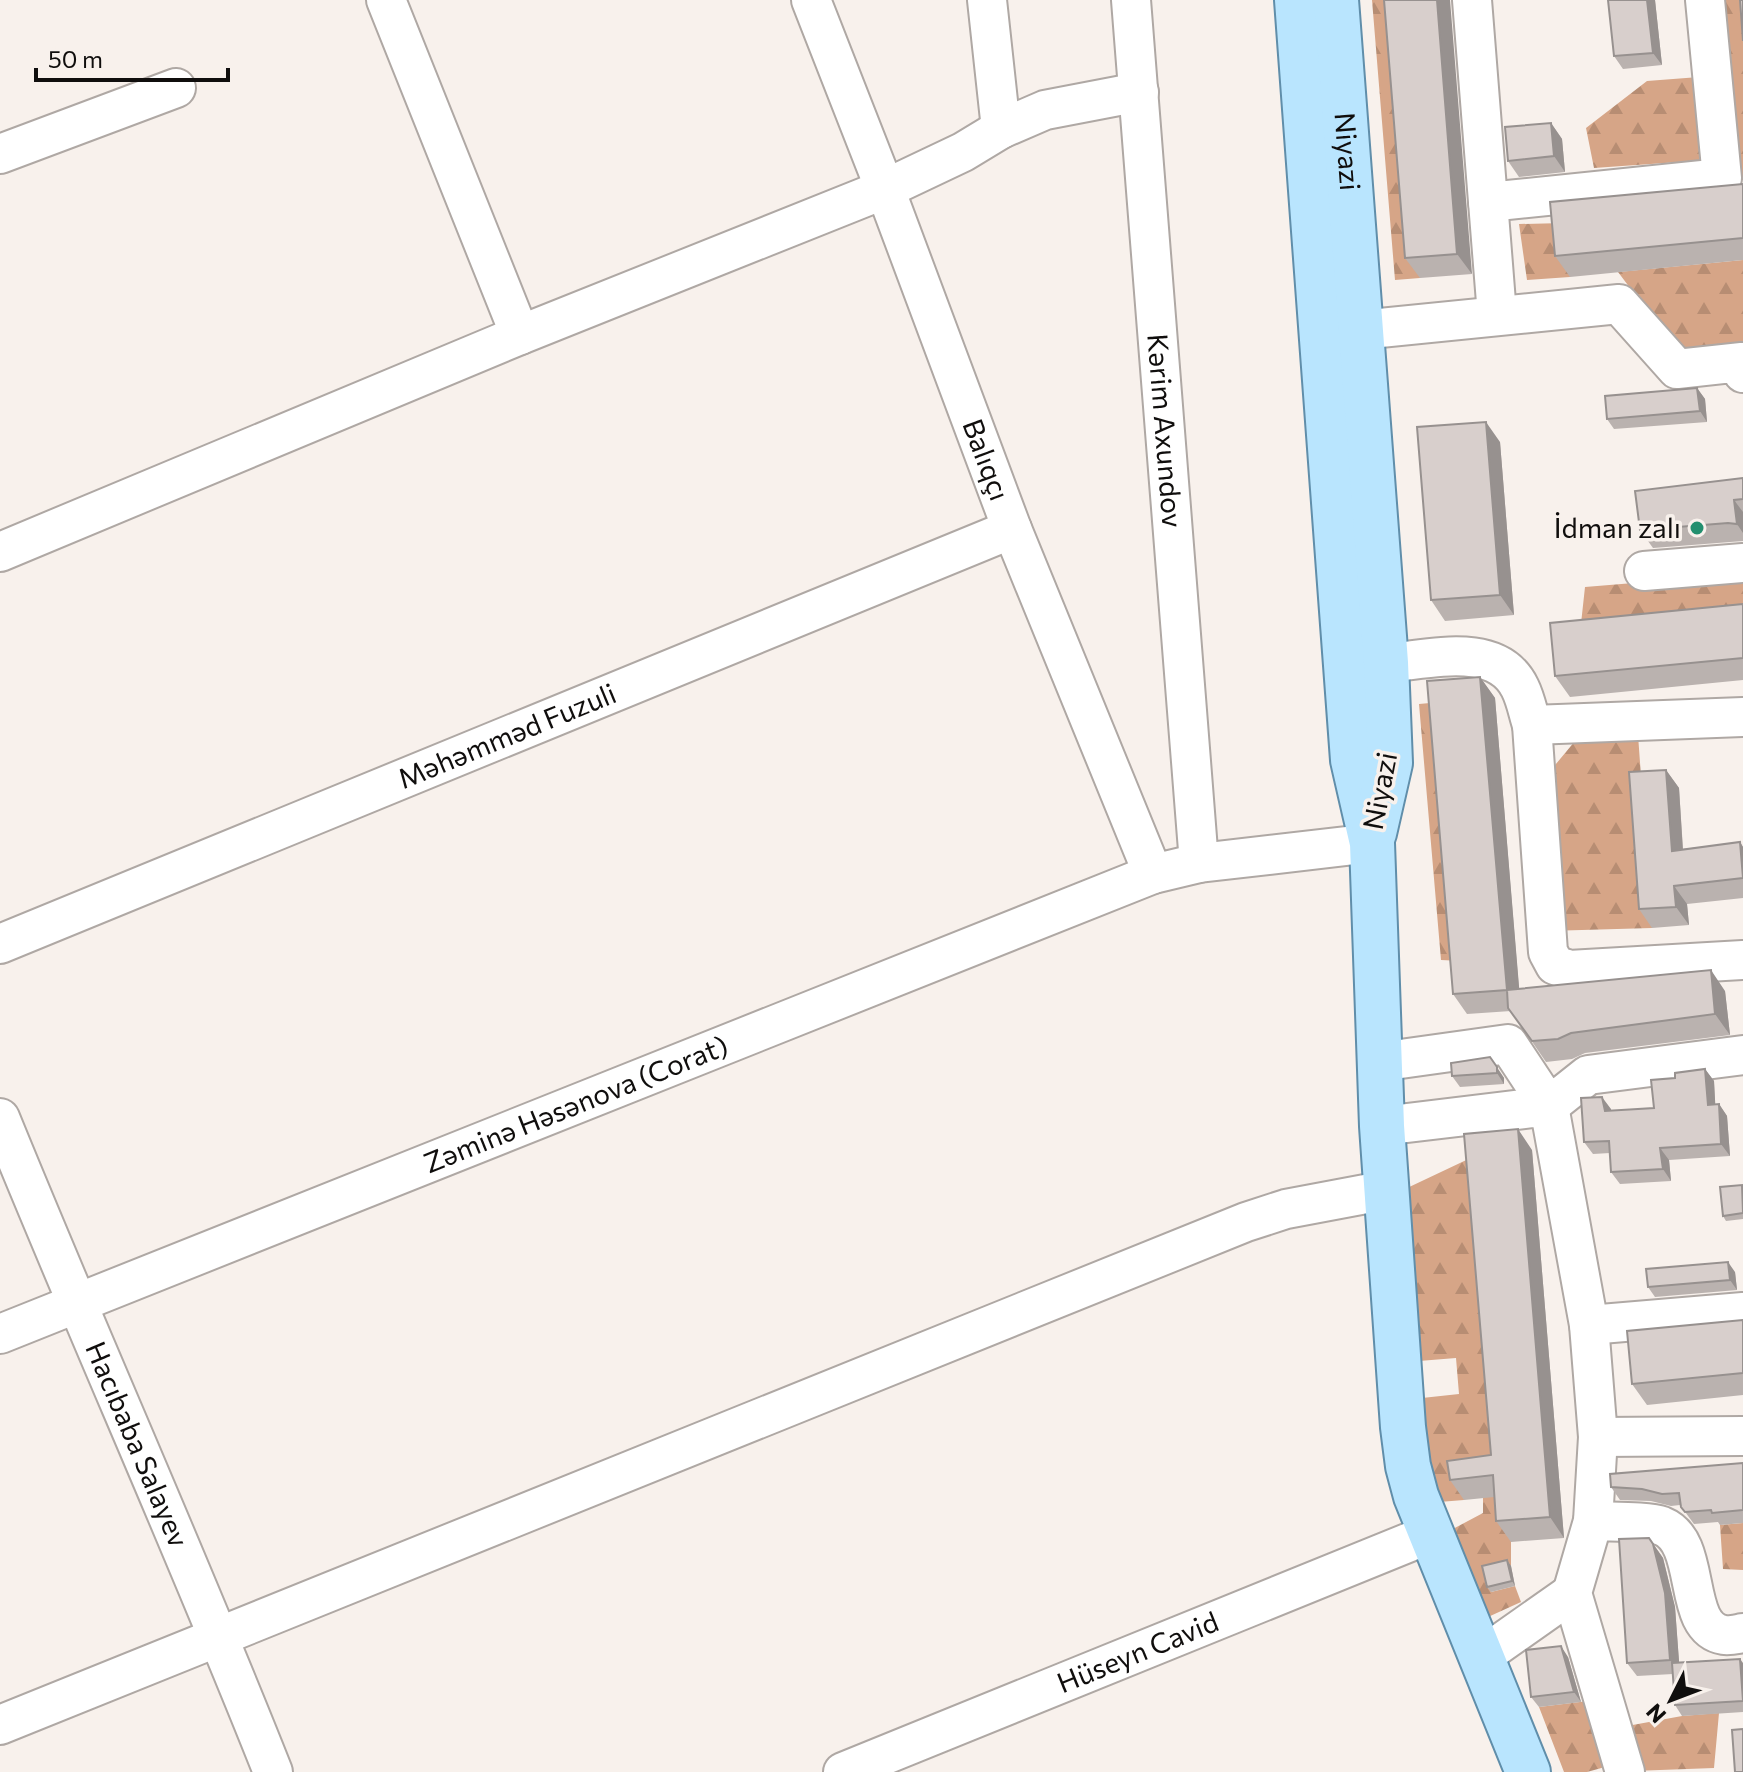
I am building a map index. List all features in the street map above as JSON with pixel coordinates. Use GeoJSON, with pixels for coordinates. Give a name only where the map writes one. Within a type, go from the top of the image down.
{"type":"FeatureCollection","features":[{"type":"Feature","properties":{"kind":"main road","name":"Niyazi"},"geometry":{"type":"LineString","coordinates":[[1297,0],[1386,663],[1390,763],[1372,843]]}},
{"type":"Feature","properties":{"kind":"main road","name":"Niyazi"},"geometry":{"type":"LineString","coordinates":[[1336,0],[1353,760],[1372,843]]}},
{"type":"Feature","properties":{"kind":"main road"},"geometry":{"type":"LineString","coordinates":[[1372,843],[1382,1126],[1404,1440],[1416,1496],[1528,1772]]}},
{"type":"Feature","properties":{"kind":"street"},"geometry":{"type":"LineString","coordinates":[[386,0],[520,335]]}},
{"type":"Feature","properties":{"kind":"street","name":"Balıqçı"},"geometry":{"type":"LineString","coordinates":[[811,0],[1012,529],[1153,874]]}},
{"type":"Feature","properties":{"kind":"street"},"geometry":{"type":"LineString","coordinates":[[987,0],[1001,129]]}},
{"type":"Feature","properties":{"kind":"street","name":"Kərim Axundov"},"geometry":{"type":"LineString","coordinates":[[1131,0],[1199,863]]}},
{"type":"Feature","properties":{"kind":"street"},"geometry":{"type":"LineString","coordinates":[[1472,0],[1497,315]]}},
{"type":"Feature","properties":{"kind":"street"},"geometry":{"type":"LineString","coordinates":[[1488,202],[1722,178],[1705,0]]}},
{"type":"Feature","properties":{"kind":"street"},"geometry":{"type":"LineString","coordinates":[[0,154],[176,88]]}},
{"type":"Feature","properties":{"kind":"street"},"geometry":{"type":"LineString","coordinates":[[0,552],[520,335],[885,189],[963,152],[1001,129],[1045,110],[1139,92]]}},
{"type":"Feature","properties":{"kind":"street"},"geometry":{"type":"LineString","coordinates":[[1342,332],[1619,304],[1677,369],[1742,362],[1743,373]]}},
{"type":"Feature","properties":{"kind":"street","name":"Məhəmməd Fuzuli"},"geometry":{"type":"LineString","coordinates":[[0,944],[1012,529]]}},
{"type":"Feature","properties":{"kind":"street"},"geometry":{"type":"LineString","coordinates":[[1644,571],[1743,563]]}},
{"type":"Feature","properties":{"kind":"street"},"geometry":{"type":"LineString","coordinates":[[1386,663],[1478,656],[1502,666],[1520,687],[1532,725],[1548,952],[1555,965],[1569,970],[1743,960]]}},
{"type":"Feature","properties":{"kind":"street"},"geometry":{"type":"LineString","coordinates":[[1532,725],[1743,717]]}},
{"type":"Feature","properties":{"kind":"street"},"geometry":{"type":"LineString","coordinates":[[1153,874],[1199,863],[1372,843]]}},
{"type":"Feature","properties":{"kind":"street","name":"Zəminə Həsənova (Corat)"},"geometry":{"type":"LineString","coordinates":[[0,1334],[1153,874]]}},
{"type":"Feature","properties":{"kind":"street"},"geometry":{"type":"LineString","coordinates":[[1379,1062],[1508,1044],[1549,1106],[1589,1325],[1598,1437],[1593,1521],[1572,1593],[1625,1772]]}},
{"type":"Feature","properties":{"kind":"street"},"geometry":{"type":"LineString","coordinates":[[1382,1126],[1549,1106],[1588,1075],[1743,1055]]}},
{"type":"Feature","properties":{"kind":"street","name":"Hacıbaba Salayev"},"geometry":{"type":"LineString","coordinates":[[0,1118],[273,1772]]}},
{"type":"Feature","properties":{"kind":"street"},"geometry":{"type":"LineString","coordinates":[[0,1725],[1246,1222],[1286,1209],[1387,1190]]}},
{"type":"Feature","properties":{"kind":"street"},"geometry":{"type":"LineString","coordinates":[[1589,1325],[1743,1312]]}},
{"type":"Feature","properties":{"kind":"street"},"geometry":{"type":"LineString","coordinates":[[1598,1437],[1743,1436]]}},
{"type":"Feature","properties":{"kind":"street"},"geometry":{"type":"LineString","coordinates":[[1593,1521],[1661,1526],[1676,1535],[1685,1550],[1700,1613],[1709,1628],[1723,1635],[1743,1633]]}},
{"type":"Feature","properties":{"kind":"street","name":"Hüseyn Cavid"},"geometry":{"type":"LineString","coordinates":[[843,1772],[1432,1533]]}},
{"type":"Feature","properties":{"kind":"street"},"geometry":{"type":"LineString","coordinates":[[1481,1657],[1572,1593]]}},
{"type":"Feature","properties":{"kind":"green space"},"geometry":{"type":"Polygon","coordinates":[[[1372,0],[1397,0],[1420,278],[1395,280],[1372,0]]]}},
{"type":"Feature","properties":{"kind":"green space"},"geometry":{"type":"Polygon","coordinates":[[[1722,0],[1743,0],[1743,180],[1738,180],[1722,0]]]}},
{"type":"Feature","properties":{"kind":"green space"},"geometry":{"type":"Polygon","coordinates":[[[1699,77],[1707,160],[1594,168],[1586,128],[1647,81],[1699,77]]]}},
{"type":"Feature","properties":{"kind":"green space"},"geometry":{"type":"Polygon","coordinates":[[[1564,223],[1570,277],[1527,280],[1519,224],[1564,223]]]}},
{"type":"Feature","properties":{"kind":"green space"},"geometry":{"type":"Polygon","coordinates":[[[1743,260],[1743,353],[1682,357],[1618,272],[1743,260]]]}},
{"type":"Feature","properties":{"kind":"green space"},"geometry":{"type":"Polygon","coordinates":[[[1743,574],[1743,626],[1579,642],[1585,587],[1743,574]]]}},
{"type":"Feature","properties":{"kind":"green space"},"geometry":{"type":"Polygon","coordinates":[[[1441,702],[1462,961],[1441,960],[1419,704],[1441,702]]]}},
{"type":"Feature","properties":{"kind":"green space"},"geometry":{"type":"Polygon","coordinates":[[[1637,721],[1652,928],[1547,931],[1536,788],[1590,723],[1637,721]]]}},
{"type":"Feature","properties":{"kind":"green space"},"geometry":{"type":"Polygon","coordinates":[[[1479,1154],[1511,1542],[1511,1566],[1486,1571],[1491,1592],[1515,1586],[1521,1602],[1488,1617],[1451,1530],[1483,1513],[1483,1498],[1462,1481],[1464,1500],[1439,1502],[1426,1459],[1422,1398],[1459,1394],[1456,1358],[1419,1361],[1405,1189],[1479,1154]]]}},
{"type":"Feature","properties":{"kind":"green space"},"geometry":{"type":"Polygon","coordinates":[[[1743,1523],[1743,1570],[1723,1569],[1720,1525],[1743,1523]]]}},
{"type":"Feature","properties":{"kind":"green space"},"geometry":{"type":"Polygon","coordinates":[[[1588,1701],[1605,1767],[1587,1772],[1564,1772],[1539,1707],[1588,1701]]]}},
{"type":"Feature","properties":{"kind":"green space"},"geometry":{"type":"Polygon","coordinates":[[[1719,1713],[1714,1768],[1633,1771],[1627,1726],[1719,1713]]]}},
{"type":"Feature","properties":{"kind":"building"},"geometry":{"type":"Polygon","coordinates":[[[1384,0],[1437,0],[1457,254],[1405,258],[1384,0]]]}},
{"type":"Feature","properties":{"kind":"building"},"geometry":{"type":"Polygon","coordinates":[[[1608,0],[1647,0],[1653,53],[1614,56],[1608,0]]]}},
{"type":"Feature","properties":{"kind":"building"},"geometry":{"type":"Polygon","coordinates":[[[1740,0],[1743,0],[1743,41],[1740,0]]]}},
{"type":"Feature","properties":{"kind":"building"},"geometry":{"type":"Polygon","coordinates":[[[1551,123],[1554,156],[1508,161],[1505,127],[1551,123]]]}},
{"type":"Feature","properties":{"kind":"building"},"geometry":{"type":"Polygon","coordinates":[[[1743,184],[1743,238],[1555,256],[1550,202],[1743,184]]]}},
{"type":"Feature","properties":{"kind":"building"},"geometry":{"type":"Polygon","coordinates":[[[1697,388],[1700,411],[1607,419],[1605,396],[1697,388]]]}},
{"type":"Feature","properties":{"kind":"building"},"geometry":{"type":"Polygon","coordinates":[[[1486,422],[1500,595],[1431,600],[1417,427],[1486,422]]]}},
{"type":"Feature","properties":{"kind":"building"},"geometry":{"type":"Polygon","coordinates":[[[1743,478],[1743,499],[1734,500],[1737,524],[1640,530],[1635,491],[1743,478]]]}},
{"type":"Feature","properties":{"kind":"building"},"geometry":{"type":"Polygon","coordinates":[[[1743,604],[1743,658],[1555,676],[1550,623],[1743,604]]]}},
{"type":"Feature","properties":{"kind":"building"},"geometry":{"type":"Polygon","coordinates":[[[1480,677],[1507,990],[1453,994],[1427,681],[1480,677]]]}},
{"type":"Feature","properties":{"kind":"building"},"geometry":{"type":"Polygon","coordinates":[[[1666,770],[1672,851],[1740,842],[1743,878],[1674,886],[1676,907],[1639,909],[1629,772],[1666,770]]]}},
{"type":"Feature","properties":{"kind":"building"},"geometry":{"type":"Polygon","coordinates":[[[1711,970],[1715,1014],[1532,1041],[1508,1008],[1507,990],[1711,970]]]}},
{"type":"Feature","properties":{"kind":"building"},"geometry":{"type":"Polygon","coordinates":[[[1490,1057],[1497,1067],[1497,1073],[1452,1076],[1451,1063],[1490,1057]]]}},
{"type":"Feature","properties":{"kind":"building"},"geometry":{"type":"Polygon","coordinates":[[[1705,1069],[1708,1105],[1719,1104],[1721,1144],[1660,1148],[1663,1169],[1611,1172],[1609,1141],[1584,1142],[1581,1098],[1602,1097],[1605,1111],[1654,1108],[1651,1080],[1675,1078],[1675,1073],[1705,1069]]]}},
{"type":"Feature","properties":{"kind":"building"},"geometry":{"type":"Polygon","coordinates":[[[1518,1129],[1550,1517],[1496,1521],[1493,1475],[1450,1480],[1447,1461],[1491,1455],[1464,1134],[1518,1129]]]}},
{"type":"Feature","properties":{"kind":"building"},"geometry":{"type":"Polygon","coordinates":[[[1742,1185],[1743,1213],[1723,1216],[1720,1187],[1742,1185]]]}},
{"type":"Feature","properties":{"kind":"building"},"geometry":{"type":"Polygon","coordinates":[[[1728,1262],[1730,1280],[1648,1287],[1646,1269],[1728,1262]]]}},
{"type":"Feature","properties":{"kind":"building"},"geometry":{"type":"Polygon","coordinates":[[[1743,1320],[1743,1373],[1632,1384],[1627,1331],[1743,1320]]]}},
{"type":"Feature","properties":{"kind":"building"},"geometry":{"type":"Polygon","coordinates":[[[1743,1463],[1743,1510],[1685,1512],[1679,1493],[1662,1494],[1611,1487],[1610,1474],[1743,1463]]]}},
{"type":"Feature","properties":{"kind":"building"},"geometry":{"type":"Polygon","coordinates":[[[1649,1538],[1665,1593],[1670,1660],[1627,1663],[1619,1539],[1649,1538]]]}},
{"type":"Feature","properties":{"kind":"building"},"geometry":{"type":"Polygon","coordinates":[[[1507,1560],[1512,1581],[1487,1587],[1482,1566],[1507,1560]]]}},
{"type":"Feature","properties":{"kind":"building"},"geometry":{"type":"Polygon","coordinates":[[[1561,1646],[1574,1692],[1531,1697],[1526,1650],[1561,1646]]]}},
{"type":"Feature","properties":{"kind":"building"},"geometry":{"type":"Polygon","coordinates":[[[1740,1659],[1743,1701],[1675,1705],[1672,1663],[1740,1659]]]}},
{"type":"Feature","properties":{"kind":"building"},"geometry":{"type":"Polygon","coordinates":[[[1743,1729],[1743,1772],[1735,1772],[1732,1730],[1743,1729]]]}},
{"type":"Feature","properties":{"kind":"place","name":"İdman zalı"},"geometry":{"type":"Point","coordinates":[1697,528]}}]}
